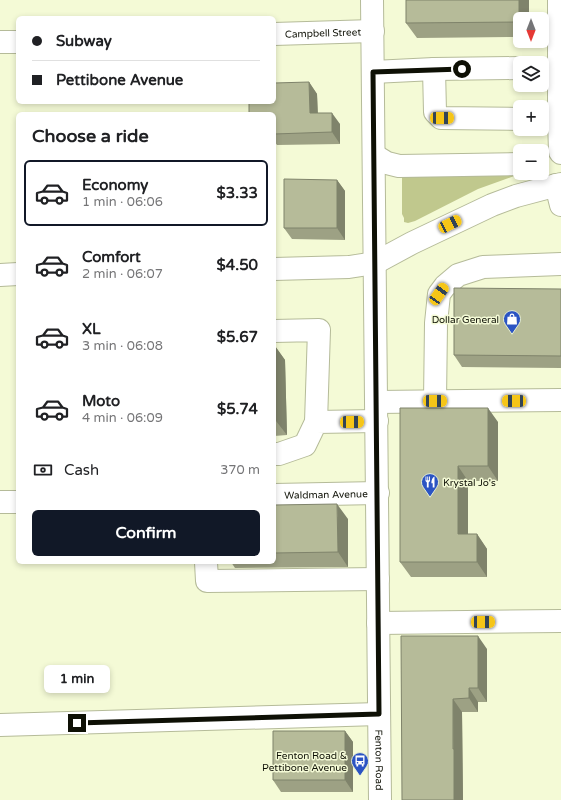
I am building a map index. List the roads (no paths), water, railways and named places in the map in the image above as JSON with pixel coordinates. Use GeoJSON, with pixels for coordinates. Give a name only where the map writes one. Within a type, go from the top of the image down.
{"type":"FeatureCollection","features":[{"type":"Feature","properties":{"kind":"street","name":"Fenton Road"},"geometry":{"type":"LineString","coordinates":[[372,0],[380,800]]}},
{"type":"Feature","properties":{"kind":"street"},"geometry":{"type":"LineString","coordinates":[[559,0],[550,67],[550,119],[561,153]]}},
{"type":"Feature","properties":{"kind":"street","name":"Campbell Street"},"geometry":{"type":"LineString","coordinates":[[276,34],[373,30]]}},
{"type":"Feature","properties":{"kind":"street"},"geometry":{"type":"LineString","coordinates":[[0,42],[16,42]]}},
{"type":"Feature","properties":{"kind":"street"},"geometry":{"type":"LineString","coordinates":[[373,72],[434,69],[513,68]]}},
{"type":"Feature","properties":{"kind":"street"},"geometry":{"type":"LineString","coordinates":[[434,69],[435,112],[442,118],[513,119]]}},
{"type":"Feature","properties":{"kind":"street"},"geometry":{"type":"LineString","coordinates":[[374,155],[387,163],[400,166],[513,164]]}},
{"type":"Feature","properties":{"kind":"street"},"geometry":{"type":"LineString","coordinates":[[276,269],[349,267],[374,263],[492,204],[556,184]]}},
{"type":"Feature","properties":{"kind":"street"},"geometry":{"type":"LineString","coordinates":[[435,401],[436,323],[439,294],[445,286],[458,275],[483,267],[561,264]]}},
{"type":"Feature","properties":{"kind":"street"},"geometry":{"type":"LineString","coordinates":[[0,275],[16,274]]}},
{"type":"Feature","properties":{"kind":"street"},"geometry":{"type":"LineString","coordinates":[[276,331],[319,330],[316,422],[305,445],[276,454]]}},
{"type":"Feature","properties":{"kind":"street"},"geometry":{"type":"LineString","coordinates":[[316,422],[435,401],[561,400]]}},
{"type":"Feature","properties":{"kind":"street","name":"Waldman Avenue"},"geometry":{"type":"LineString","coordinates":[[276,494],[378,493]]}},
{"type":"Feature","properties":{"kind":"street"},"geometry":{"type":"LineString","coordinates":[[0,502],[16,502]]}},
{"type":"Feature","properties":{"kind":"street"},"geometry":{"type":"LineString","coordinates":[[206,564],[207,581],[378,579]]}},
{"type":"Feature","properties":{"kind":"street"},"geometry":{"type":"LineString","coordinates":[[378,623],[561,621]]}},
{"type":"Feature","properties":{"kind":"street"},"geometry":{"type":"LineString","coordinates":[[0,725],[379,714]]}},
{"type":"Feature","properties":{"kind":"place","name":"Dollar General"},"geometry":{"type":"Point","coordinates":[512,334]}},
{"type":"Feature","properties":{"kind":"place","name":"Krystal Jo's"},"geometry":{"type":"Point","coordinates":[430,497]}},
{"type":"Feature","properties":{"kind":"place","name":"Fenton Road & Pettibone Avenue"},"geometry":{"type":"Point","coordinates":[360,776]}}]}
